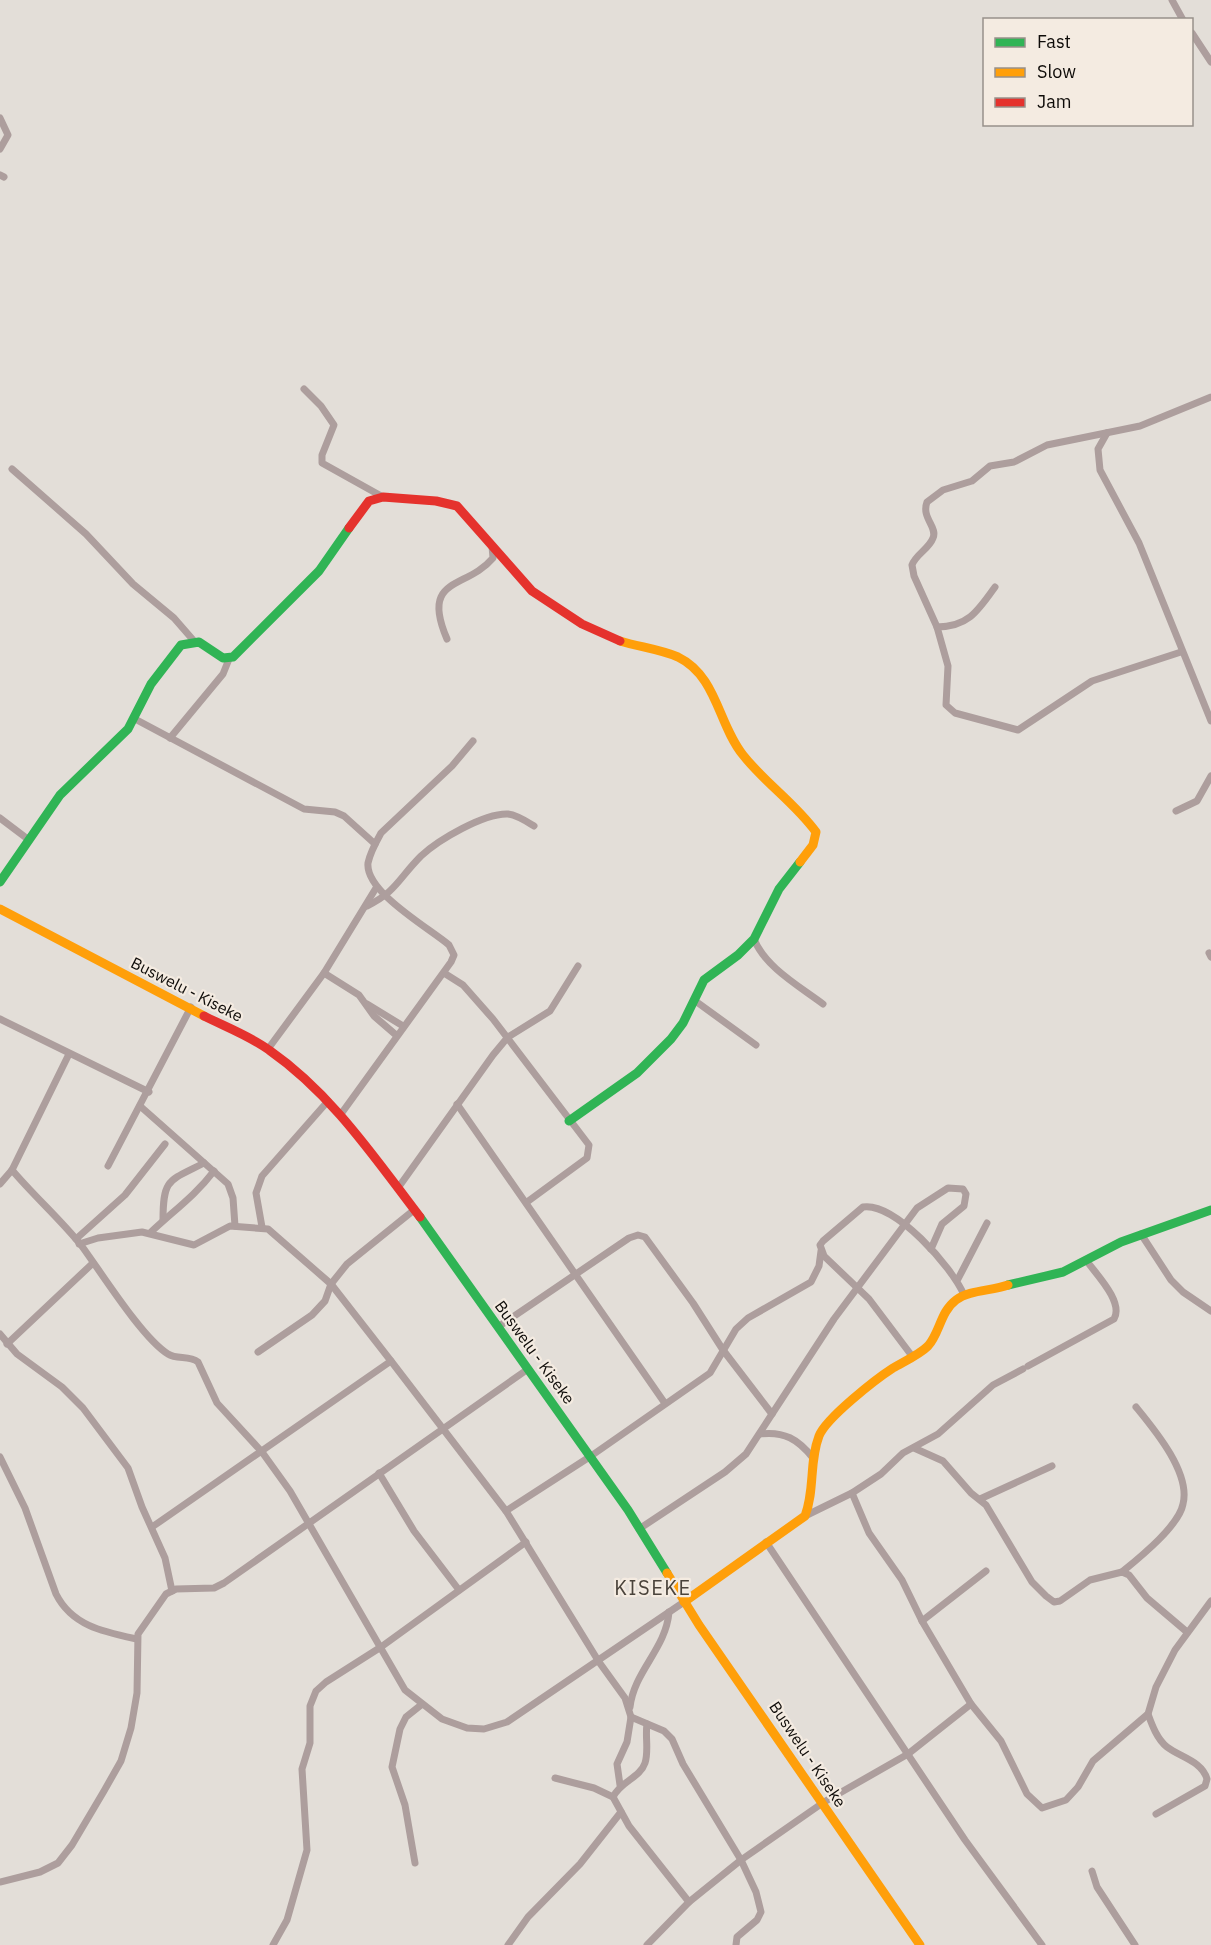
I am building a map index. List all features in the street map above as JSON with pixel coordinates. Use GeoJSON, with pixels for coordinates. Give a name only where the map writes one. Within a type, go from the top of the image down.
{"type":"FeatureCollection","features":[{"type":"Feature","properties":{"kind":"street"},"geometry":{"type":"LineString","coordinates":[[1172,0],[1182,18]]}},
{"type":"Feature","properties":{"kind":"street"},"geometry":{"type":"LineString","coordinates":[[1193,36],[1211,62]]}},
{"type":"Feature","properties":{"kind":"street"},"geometry":{"type":"LineString","coordinates":[[0,118],[8,135],[0,149]]}},
{"type":"Feature","properties":{"kind":"street"},"geometry":{"type":"LineString","coordinates":[[303,389],[321,406],[334,425],[322,455],[322,463],[383,497]]}},
{"type":"Feature","properties":{"kind":"street"},"geometry":{"type":"LineString","coordinates":[[1181,652],[1092,681],[1016,730],[969,718],[948,709],[946,705],[948,666],[937,627],[912,570],[914,560],[930,543],[934,534],[925,514],[927,502],[943,490],[972,481],[990,466],[1014,462],[1056,442],[1107,433],[1154,421],[1185,405],[1211,397]]}},
{"type":"Feature","properties":{"kind":"street"},"geometry":{"type":"LineString","coordinates":[[1107,433],[1098,449],[1100,470],[1139,543],[1168,609],[1181,652],[1211,721]]}},
{"type":"Feature","properties":{"kind":"street"},"geometry":{"type":"LineString","coordinates":[[12,469],[86,534],[133,584],[174,618],[194,641],[206,645],[221,658],[229,659]]}},
{"type":"Feature","properties":{"kind":"street"},"geometry":{"type":"LineString","coordinates":[[170,738],[223,674],[229,659],[286,606],[319,571],[362,508],[369,501],[383,497],[436,501],[457,506],[532,591],[544,600],[615,640],[666,653],[689,663],[711,689],[725,726],[750,765],[813,829],[816,837],[813,845],[779,889],[754,939],[738,955],[705,980],[683,1023],[656,1056],[638,1073],[569,1121]]}},
{"type":"Feature","properties":{"kind":"street"},"geometry":{"type":"LineString","coordinates":[[447,639],[439,615],[441,597],[456,581],[489,563],[494,553],[492,544]]}},
{"type":"Feature","properties":{"kind":"street"},"geometry":{"type":"LineString","coordinates":[[937,627],[956,626],[971,619],[995,587]]}},
{"type":"Feature","properties":{"kind":"street"},"geometry":{"type":"LineString","coordinates":[[0,882],[60,795],[119,738],[135,719],[151,684],[181,645],[194,641]]}},
{"type":"Feature","properties":{"kind":"street"},"geometry":{"type":"LineString","coordinates":[[135,719],[304,809],[335,812],[344,816],[375,844]]}},
{"type":"Feature","properties":{"kind":"street"},"geometry":{"type":"LineString","coordinates":[[341,1114],[396,1035],[444,973],[454,955],[449,945],[376,888],[368,863],[381,833],[452,766],[473,741]]}},
{"type":"Feature","properties":{"kind":"street"},"geometry":{"type":"LineString","coordinates":[[1176,811],[1197,801],[1211,776]]}},
{"type":"Feature","properties":{"kind":"street"},"geometry":{"type":"LineString","coordinates":[[367,906],[386,896],[421,857],[449,836],[482,821],[508,814],[534,826]]}},
{"type":"Feature","properties":{"kind":"street"},"geometry":{"type":"LineString","coordinates":[[0,818],[29,840]]}},
{"type":"Feature","properties":{"kind":"street"},"geometry":{"type":"LineString","coordinates":[[268,1049],[324,973],[376,888]]}},
{"type":"Feature","properties":{"kind":"street","name":"Buswelu - Kiseke"},"geometry":{"type":"LineString","coordinates":[[0,909],[268,1049],[341,1114],[398,1188],[591,1456],[684,1602],[824,1802],[920,1945]]}},
{"type":"Feature","properties":{"kind":"street"},"geometry":{"type":"LineString","coordinates":[[754,939],[761,953],[772,964],[823,1004]]}},
{"type":"Feature","properties":{"kind":"street"},"geometry":{"type":"LineString","coordinates":[[398,1188],[508,1037],[550,1011],[578,966]]}},
{"type":"Feature","properties":{"kind":"street"},"geometry":{"type":"LineString","coordinates":[[324,973],[359,995],[374,1016],[396,1035]]}},
{"type":"Feature","properties":{"kind":"street"},"geometry":{"type":"LineString","coordinates":[[444,973],[463,986],[508,1037],[589,1145],[587,1158],[527,1202]]}},
{"type":"Feature","properties":{"kind":"street"},"geometry":{"type":"LineString","coordinates":[[694,1000],[756,1045]]}},
{"type":"Feature","properties":{"kind":"street"},"geometry":{"type":"LineString","coordinates":[[367,1004],[403,1026]]}},
{"type":"Feature","properties":{"kind":"street"},"geometry":{"type":"LineString","coordinates":[[108,1166],[149,1092],[191,1007]]}},
{"type":"Feature","properties":{"kind":"street"},"geometry":{"type":"LineString","coordinates":[[0,1019],[149,1092]]}},
{"type":"Feature","properties":{"kind":"street"},"geometry":{"type":"LineString","coordinates":[[0,1184],[12,1170],[69,1054]]}},
{"type":"Feature","properties":{"kind":"street"},"geometry":{"type":"LineString","coordinates":[[262,1227],[256,1193],[262,1176],[328,1101]]}},
{"type":"Feature","properties":{"kind":"street"},"geometry":{"type":"LineString","coordinates":[[457,1104],[576,1272],[664,1402]]}},
{"type":"Feature","properties":{"kind":"street"},"geometry":{"type":"LineString","coordinates":[[140,1106],[214,1171],[232,1190],[235,1226]]}},
{"type":"Feature","properties":{"kind":"street"},"geometry":{"type":"LineString","coordinates":[[78,1242],[125,1195],[165,1144]]}},
{"type":"Feature","properties":{"kind":"street"},"geometry":{"type":"LineString","coordinates":[[164,1220],[167,1186],[172,1180],[204,1163]]}},
{"type":"Feature","properties":{"kind":"street"},"geometry":{"type":"LineString","coordinates":[[12,1170],[78,1242],[164,1351],[174,1357],[192,1358],[198,1362],[217,1403],[262,1452],[290,1491],[381,1647],[394,1675],[421,1705],[442,1719],[466,1728],[484,1729],[507,1722],[599,1662],[805,1516],[852,1493],[881,1474],[903,1453],[938,1434],[993,1385],[1114,1319],[1117,1313],[1115,1303],[1086,1260]]}},
{"type":"Feature","properties":{"kind":"street"},"geometry":{"type":"LineString","coordinates":[[150,1233],[191,1200],[214,1171]]}},
{"type":"Feature","properties":{"kind":"street"},"geometry":{"type":"LineString","coordinates":[[639,1529],[737,1463],[760,1434],[857,1287],[917,1208],[948,1188],[963,1189],[966,1194],[964,1206],[942,1224],[931,1249]]}},
{"type":"Feature","properties":{"kind":"street"},"geometry":{"type":"LineString","coordinates":[[506,1511],[591,1456],[664,1402],[710,1373],[736,1329],[748,1318],[811,1282],[819,1266],[823,1241],[863,1207],[880,1209],[904,1225],[931,1249],[957,1279],[964,1294]]}},
{"type":"Feature","properties":{"kind":"street"},"geometry":{"type":"LineString","coordinates":[[258,1352],[320,1308],[331,1284],[347,1264],[414,1210]]}},
{"type":"Feature","properties":{"kind":"street"},"geometry":{"type":"LineString","coordinates":[[805,1516],[810,1503],[813,1458],[819,1433],[833,1417],[887,1372],[928,1346],[943,1314],[956,1300],[964,1294],[989,1292],[1017,1281],[1063,1272],[1141,1234],[1211,1210]]}},
{"type":"Feature","properties":{"kind":"street"},"geometry":{"type":"LineString","coordinates":[[957,1279],[987,1223]]}},
{"type":"Feature","properties":{"kind":"street"},"geometry":{"type":"LineString","coordinates":[[78,1242],[131,1233],[150,1233],[194,1245],[222,1228],[262,1227],[277,1235],[331,1284],[506,1511],[599,1662],[630,1707],[632,1717],[627,1742],[617,1764],[620,1785]]}},
{"type":"Feature","properties":{"kind":"street"},"geometry":{"type":"LineString","coordinates":[[1141,1234],[1171,1280],[1183,1292],[1211,1311]]}},
{"type":"Feature","properties":{"kind":"street"},"geometry":{"type":"LineString","coordinates":[[498,1327],[629,1238],[638,1235],[645,1237],[693,1303],[723,1350],[772,1413]]}},
{"type":"Feature","properties":{"kind":"street"},"geometry":{"type":"LineString","coordinates":[[821,1251],[882,1315],[912,1356]]}},
{"type":"Feature","properties":{"kind":"street"},"geometry":{"type":"LineString","coordinates":[[7,1344],[93,1263]]}},
{"type":"Feature","properties":{"kind":"street"},"geometry":{"type":"LineString","coordinates":[[0,1334],[7,1344],[62,1387],[83,1408],[128,1468],[165,1558],[171,1591]]}},
{"type":"Feature","properties":{"kind":"street"},"geometry":{"type":"LineString","coordinates":[[152,1527],[392,1361]]}},
{"type":"Feature","properties":{"kind":"street"},"geometry":{"type":"LineString","coordinates":[[0,1882],[40,1872],[58,1863],[72,1845],[116,1771],[131,1728],[137,1693],[137,1640],[141,1629],[171,1591],[181,1588],[214,1588],[224,1583],[528,1369]]}},
{"type":"Feature","properties":{"kind":"street"},"geometry":{"type":"LineString","coordinates":[[914,1448],[943,1461],[971,1493],[981,1499],[994,1515],[1032,1582],[1054,1602],[1067,1599],[1090,1580],[1122,1572],[1176,1519],[1184,1504],[1183,1486],[1172,1459],[1136,1407]]}},
{"type":"Feature","properties":{"kind":"street"},"geometry":{"type":"LineString","coordinates":[[760,1434],[774,1432],[794,1438],[813,1458]]}},
{"type":"Feature","properties":{"kind":"street"},"geometry":{"type":"LineString","coordinates":[[0,1457],[13,1480],[56,1594],[65,1611],[74,1618],[105,1632],[137,1640]]}},
{"type":"Feature","properties":{"kind":"street"},"geometry":{"type":"LineString","coordinates":[[981,1499],[1052,1466]]}},
{"type":"Feature","properties":{"kind":"street"},"geometry":{"type":"LineString","coordinates":[[379,1473],[414,1531],[459,1590]]}},
{"type":"Feature","properties":{"kind":"street"},"geometry":{"type":"LineString","coordinates":[[852,1493],[869,1533],[898,1575],[971,1704],[1001,1741],[1027,1794],[1035,1804],[1042,1808],[1066,1800],[1078,1787],[1093,1761],[1148,1714],[1156,1687],[1187,1632],[1211,1601]]}},
{"type":"Feature","properties":{"kind":"street"},"geometry":{"type":"LineString","coordinates":[[273,1945],[287,1920],[307,1850],[306,1794],[302,1769],[310,1743],[312,1697],[326,1682],[381,1647],[526,1542]]}},
{"type":"Feature","properties":{"kind":"street"},"geometry":{"type":"LineString","coordinates":[[766,1542],[965,1840],[1042,1945]]}},
{"type":"Feature","properties":{"kind":"street"},"geometry":{"type":"LineString","coordinates":[[922,1621],[986,1571]]}},
{"type":"Feature","properties":{"kind":"street"},"geometry":{"type":"LineString","coordinates":[[1122,1572],[1129,1575],[1147,1598],[1187,1632]]}},
{"type":"Feature","properties":{"kind":"street"},"geometry":{"type":"LineString","coordinates":[[630,1707],[635,1684],[663,1640],[669,1612]]}},
{"type":"Feature","properties":{"kind":"street"},"geometry":{"type":"LineString","coordinates":[[647,1945],[689,1902],[741,1860],[824,1802],[908,1754],[971,1704]]}},
{"type":"Feature","properties":{"kind":"street"},"geometry":{"type":"LineString","coordinates":[[415,1863],[405,1805],[392,1767],[395,1746],[403,1723],[421,1705]]}},
{"type":"Feature","properties":{"kind":"street"},"geometry":{"type":"LineString","coordinates":[[1148,1714],[1162,1743],[1193,1762],[1204,1771],[1207,1779],[1205,1786],[1156,1814]]}},
{"type":"Feature","properties":{"kind":"street"},"geometry":{"type":"LineString","coordinates":[[632,1717],[664,1731],[672,1739],[683,1764],[741,1860],[756,1892],[761,1912],[757,1920],[737,1937],[736,1945]]}},
{"type":"Feature","properties":{"kind":"street"},"geometry":{"type":"LineString","coordinates":[[613,1797],[620,1785],[637,1774],[645,1765],[647,1724]]}},
{"type":"Feature","properties":{"kind":"street"},"geometry":{"type":"LineString","coordinates":[[555,1778],[594,1788],[613,1797],[629,1826],[689,1902]]}},
{"type":"Feature","properties":{"kind":"street"},"geometry":{"type":"LineString","coordinates":[[508,1945],[516,1932],[580,1864],[621,1812]]}},
{"type":"Feature","properties":{"kind":"street"},"geometry":{"type":"LineString","coordinates":[[1092,1871],[1097,1887],[1135,1945]]}},
{"type":"Feature","properties":{"kind":"traffic: fast"},"geometry":{"type":"LineString","coordinates":[[0,882],[60,795],[128,729],[151,684],[181,645],[199,642],[223,658],[233,657],[319,571],[349,528]]}},
{"type":"Feature","properties":{"kind":"traffic: fast"},"geometry":{"type":"LineString","coordinates":[[569,1121],[637,1073],[671,1039],[683,1023],[704,980],[738,955],[754,939],[779,889],[800,862]]}},
{"type":"Feature","properties":{"kind":"traffic: fast"},"geometry":{"type":"LineString","coordinates":[[1008,1285],[1063,1272],[1121,1242],[1211,1210]]}},
{"type":"Feature","properties":{"kind":"traffic: fast"},"geometry":{"type":"LineString","coordinates":[[420,1217],[628,1510],[667,1573]]}},
{"type":"Feature","properties":{"kind":"traffic: slow"},"geometry":{"type":"LineString","coordinates":[[620,641],[678,657],[691,665],[701,676],[743,755],[816,832],[813,845],[800,862]]}},
{"type":"Feature","properties":{"kind":"traffic: slow"},"geometry":{"type":"LineString","coordinates":[[0,909],[204,1016]]}},
{"type":"Feature","properties":{"kind":"traffic: slow"},"geometry":{"type":"LineString","coordinates":[[684,1602],[805,1516],[819,1436],[823,1428],[841,1409],[885,1373],[928,1346],[943,1316],[956,1300],[967,1294],[1008,1285]]}},
{"type":"Feature","properties":{"kind":"traffic: slow"},"geometry":{"type":"LineString","coordinates":[[667,1573],[699,1625],[920,1945]]}},
{"type":"Feature","properties":{"kind":"traffic: jam"},"geometry":{"type":"LineString","coordinates":[[349,528],[369,501],[383,497],[436,501],[457,506],[532,591],[582,624],[620,641]]}},
{"type":"Feature","properties":{"kind":"traffic: jam"},"geometry":{"type":"LineString","coordinates":[[204,1016],[262,1045],[313,1086],[369,1149],[420,1217]]}},
{"type":"Feature","properties":{"kind":"district","name":"KISEKE"},"geometry":{"type":"Point","coordinates":[653,1588]}}]}
